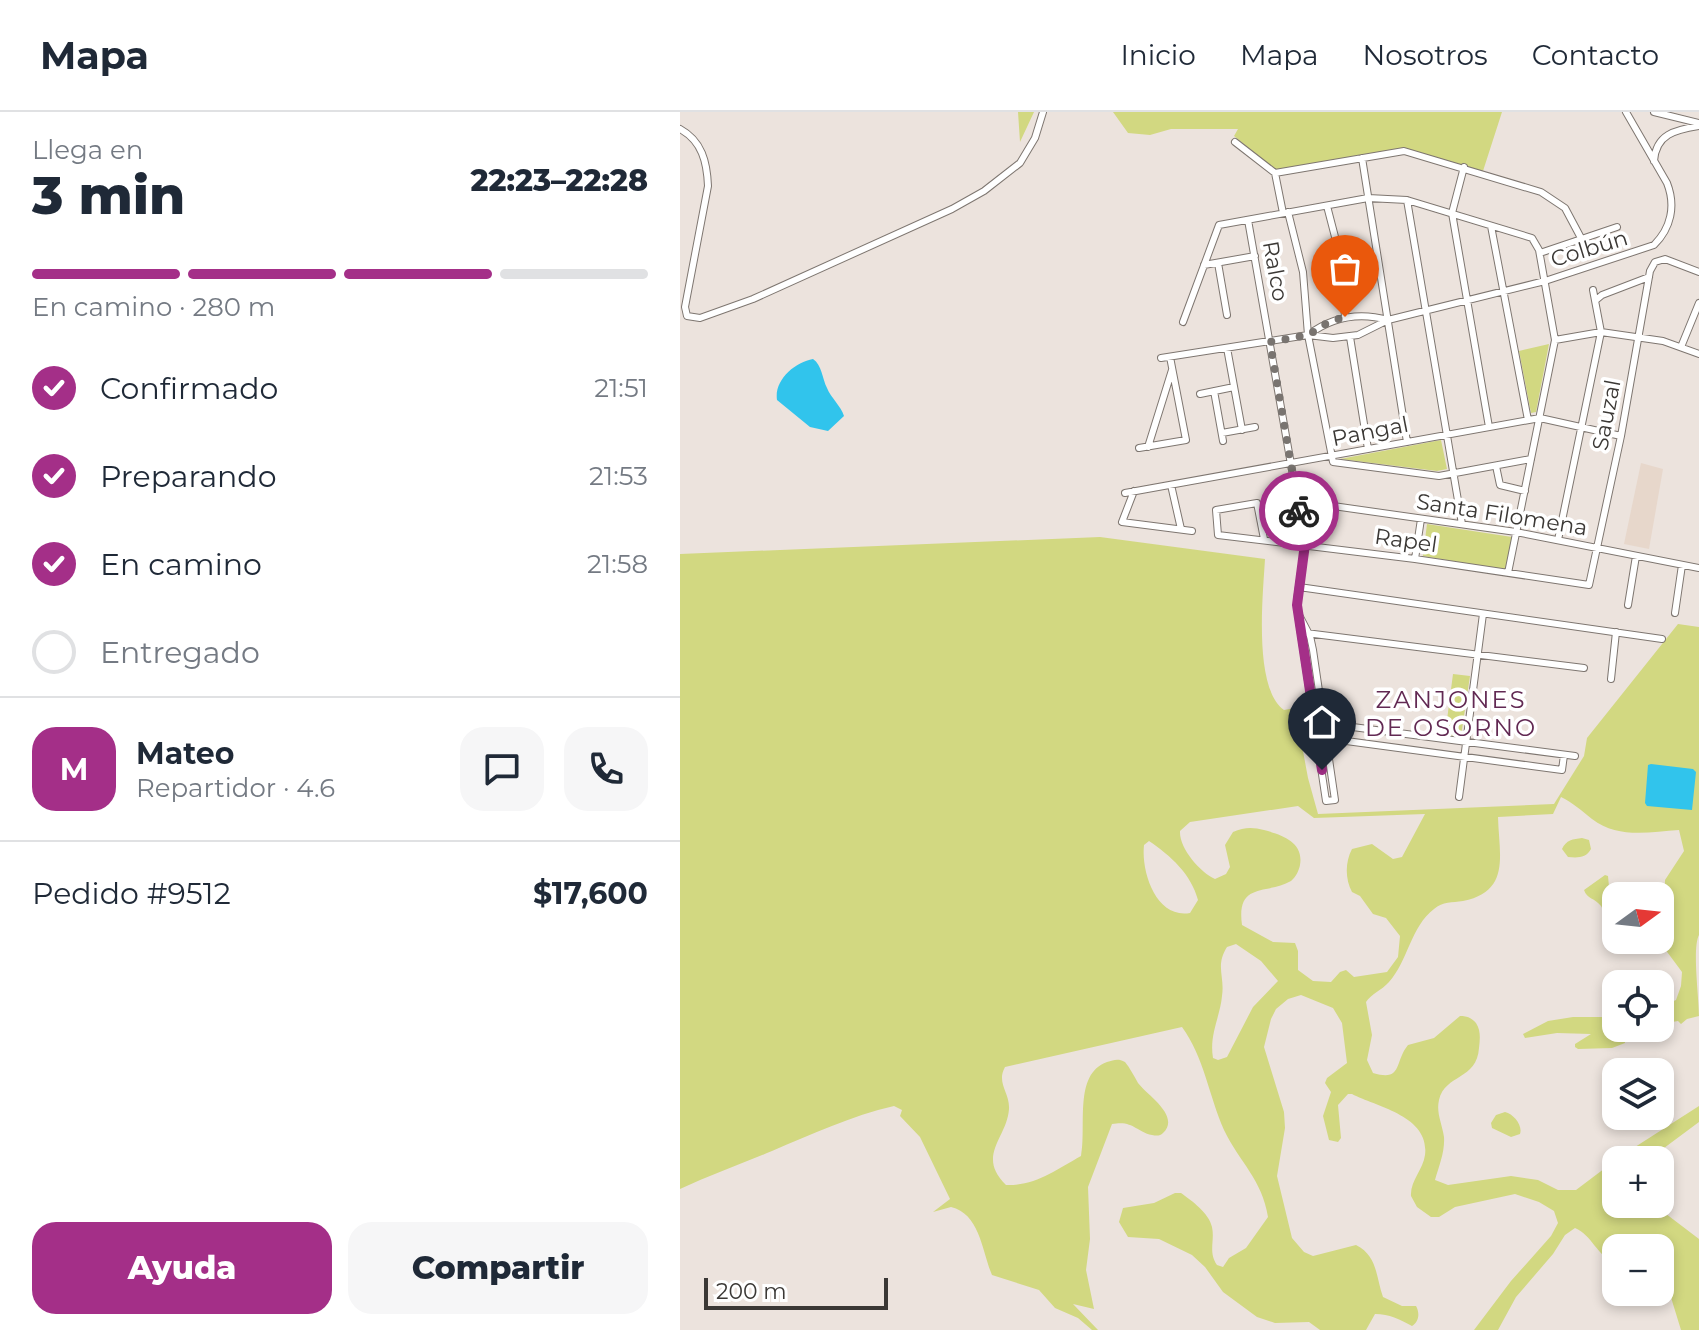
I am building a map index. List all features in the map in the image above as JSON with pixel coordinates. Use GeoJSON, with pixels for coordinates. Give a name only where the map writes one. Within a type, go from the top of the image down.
{"type":"FeatureCollection","features":[{"type":"Feature","properties":{"kind":"street"},"geometry":{"type":"LineString","coordinates":[[680,129],[690,134],[700,146],[707,171],[708,186],[684,317],[700,318],[753,299],[962,203],[1020,163],[1035,138],[1043,112]]}},
{"type":"Feature","properties":{"kind":"street","name":"Colbún"},"geometry":{"type":"LineString","coordinates":[[1172,368],[1166,357],[1308,335],[1350,337],[1388,320],[1545,281],[1647,249],[1658,241],[1670,220],[1672,201],[1667,183],[1626,112]]}},
{"type":"Feature","properties":{"kind":"street"},"geometry":{"type":"LineString","coordinates":[[1654,112],[1699,124]]}},
{"type":"Feature","properties":{"kind":"street"},"geometry":{"type":"LineString","coordinates":[[1654,161],[1656,149],[1665,136],[1699,124]]}},
{"type":"Feature","properties":{"kind":"street"},"geometry":{"type":"LineString","coordinates":[[1235,142],[1275,173],[1303,272],[1308,335],[1333,462],[1439,476],[1531,459]]}},
{"type":"Feature","properties":{"kind":"street"},"geometry":{"type":"LineString","coordinates":[[1275,173],[1404,151],[1541,192],[1565,208],[1581,238]]}},
{"type":"Feature","properties":{"kind":"street"},"geometry":{"type":"LineString","coordinates":[[1362,158],[1407,442]]}},
{"type":"Feature","properties":{"kind":"street"},"geometry":{"type":"LineString","coordinates":[[1464,167],[1452,213],[1489,427]]}},
{"type":"Feature","properties":{"kind":"street"},"geometry":{"type":"LineString","coordinates":[[1183,322],[1219,225],[1368,198],[1407,200],[1529,236],[1540,253],[1555,340],[1508,573]]}},
{"type":"Feature","properties":{"kind":"street"},"geometry":{"type":"LineString","coordinates":[[1407,200],[1462,524]]}},
{"type":"Feature","properties":{"kind":"street"},"geometry":{"type":"LineString","coordinates":[[1327,206],[1340,256],[1345,317]]}},
{"type":"Feature","properties":{"kind":"street","name":"Ralco"},"geometry":{"type":"LineString","coordinates":[[1248,220],[1305,544],[1298,613],[1305,633],[1326,738],[1335,800],[1326,801],[1305,633]]}},
{"type":"Feature","properties":{"kind":"street"},"geometry":{"type":"LineString","coordinates":[[1491,226],[1528,420]]}},
{"type":"Feature","properties":{"kind":"street"},"geometry":{"type":"LineString","coordinates":[[1540,253],[1617,227]]}},
{"type":"Feature","properties":{"kind":"street"},"geometry":{"type":"LineString","coordinates":[[1204,265],[1255,256]]}},
{"type":"Feature","properties":{"kind":"street"},"geometry":{"type":"LineString","coordinates":[[1596,300],[1649,277],[1653,265],[1665,259],[1699,272]]}},
{"type":"Feature","properties":{"kind":"street"},"geometry":{"type":"LineString","coordinates":[[1218,263],[1227,315]]}},
{"type":"Feature","properties":{"kind":"street","name":"Sauzal"},"geometry":{"type":"LineString","coordinates":[[1589,585],[1621,436],[1649,277]]}},
{"type":"Feature","properties":{"kind":"street"},"geometry":{"type":"LineString","coordinates":[[1558,540],[1601,332],[1593,290]]}},
{"type":"Feature","properties":{"kind":"street"},"geometry":{"type":"LineString","coordinates":[[1681,347],[1699,303]]}},
{"type":"Feature","properties":{"kind":"street","name":"Colbún"},"geometry":{"type":"LineString","coordinates":[[1308,335],[1329,322],[1345,317],[1371,316],[1388,320]]}},
{"type":"Feature","properties":{"kind":"street"},"geometry":{"type":"LineString","coordinates":[[1555,340],[1601,332],[1663,341],[1699,354]]}},
{"type":"Feature","properties":{"kind":"street"},"geometry":{"type":"LineString","coordinates":[[1350,337],[1368,449]]}},
{"type":"Feature","properties":{"kind":"street"},"geometry":{"type":"LineString","coordinates":[[1227,348],[1242,430]]}},
{"type":"Feature","properties":{"kind":"street"},"geometry":{"type":"LineString","coordinates":[[1139,448],[1186,440],[1172,368]]}},
{"type":"Feature","properties":{"kind":"street"},"geometry":{"type":"LineString","coordinates":[[1148,447],[1172,368]]}},
{"type":"Feature","properties":{"kind":"street"},"geometry":{"type":"LineString","coordinates":[[1200,394],[1234,387]]}},
{"type":"Feature","properties":{"kind":"street"},"geometry":{"type":"LineString","coordinates":[[1214,391],[1223,441]]}},
{"type":"Feature","properties":{"kind":"street","name":"Pangal"},"geometry":{"type":"LineString","coordinates":[[1125,493],[1540,418],[1621,436]]}},
{"type":"Feature","properties":{"kind":"street"},"geometry":{"type":"LineString","coordinates":[[1222,433],[1255,427]]}},
{"type":"Feature","properties":{"kind":"street"},"geometry":{"type":"LineString","coordinates":[[1496,466],[1501,486],[1525,491]]}},
{"type":"Feature","properties":{"kind":"street"},"geometry":{"type":"LineString","coordinates":[[1171,485],[1181,529]]}},
{"type":"Feature","properties":{"kind":"street"},"geometry":{"type":"LineString","coordinates":[[1134,491],[1122,522],[1192,531]]}},
{"type":"Feature","properties":{"kind":"street","name":"Santa Filomena"},"geometry":{"type":"LineString","coordinates":[[1298,501],[1516,532],[1699,568]]}},
{"type":"Feature","properties":{"kind":"street","name":"Rapel"},"geometry":{"type":"LineString","coordinates":[[1264,539],[1257,503],[1216,510],[1218,535],[1305,544],[1589,585]]}},
{"type":"Feature","properties":{"kind":"street"},"geometry":{"type":"LineString","coordinates":[[1415,559],[1421,519]]}},
{"type":"Feature","properties":{"kind":"street"},"geometry":{"type":"LineString","coordinates":[[1628,605],[1636,556]]}},
{"type":"Feature","properties":{"kind":"street"},"geometry":{"type":"LineString","coordinates":[[1675,613],[1682,565]]}},
{"type":"Feature","properties":{"kind":"street"},"geometry":{"type":"LineString","coordinates":[[1299,587],[1662,639]]}},
{"type":"Feature","properties":{"kind":"street"},"geometry":{"type":"LineString","coordinates":[[1459,797],[1483,614]]}},
{"type":"Feature","properties":{"kind":"street"},"geometry":{"type":"LineString","coordinates":[[1611,679],[1616,632]]}},
{"type":"Feature","properties":{"kind":"street"},"geometry":{"type":"LineString","coordinates":[[1305,633],[1584,668]]}},
{"type":"Feature","properties":{"kind":"street"},"geometry":{"type":"LineString","coordinates":[[1314,723],[1575,756]]}},
{"type":"Feature","properties":{"kind":"street"},"geometry":{"type":"LineString","coordinates":[[1439,753],[1441,738]]}},
{"type":"Feature","properties":{"kind":"street"},"geometry":{"type":"LineString","coordinates":[[1317,739],[1562,770],[1564,755]]}},
{"type":"Feature","properties":{"kind":"shaded area"},"geometry":{"type":"Polygon","coordinates":[[[1641,463],[1663,469],[1649,549],[1624,544],[1641,463]]]}},
{"type":"Feature","properties":{"kind":"green space"},"geometry":{"type":"Polygon","coordinates":[[[1018,112],[1034,112],[1020,142],[1018,112]]]}},
{"type":"Feature","properties":{"kind":"green space"},"geometry":{"type":"Polygon","coordinates":[[[1113,112],[1502,112],[1483,171],[1406,149],[1275,170],[1234,136],[1238,129],[1171,129],[1150,135],[1128,133],[1113,112]]]}},
{"type":"Feature","properties":{"kind":"green space"},"geometry":{"type":"Polygon","coordinates":[[[1549,344],[1536,412],[1531,413],[1519,351],[1549,344]]]}},
{"type":"Feature","properties":{"kind":"green space"},"geometry":{"type":"Polygon","coordinates":[[[1441,440],[1447,469],[1437,471],[1340,459],[1441,440]]]}},
{"type":"Feature","properties":{"kind":"green space"},"geometry":{"type":"Polygon","coordinates":[[[1427,524],[1512,537],[1505,570],[1423,556],[1427,524]]]}},
{"type":"Feature","properties":{"kind":"green space"},"geometry":{"type":"Polygon","coordinates":[[[1100,537],[1265,559],[1262,639],[1268,682],[1274,699],[1284,710],[1295,708],[1318,814],[1554,804],[1584,756],[1587,738],[1678,624],[1699,627],[1699,935],[1696,961],[1699,1016],[1681,1024],[1674,1022],[1674,1001],[1681,986],[1682,972],[1669,954],[1674,954],[1674,882],[1665,882],[1684,851],[1679,830],[1634,833],[1612,829],[1561,797],[1553,814],[1498,817],[1499,870],[1489,889],[1463,901],[1441,905],[1426,916],[1395,974],[1366,1002],[1372,1035],[1367,1060],[1373,1073],[1394,1073],[1408,1045],[1434,1038],[1460,1016],[1470,1018],[1478,1026],[1480,1038],[1473,1066],[1448,1085],[1439,1100],[1444,1143],[1435,1180],[1448,1185],[1511,1176],[1538,1180],[1558,1190],[1576,1190],[1602,1170],[1602,1218],[1671,1218],[1699,1239],[1699,1330],[1681,1330],[1674,1306],[1674,1234],[1602,1234],[1602,1254],[1586,1235],[1575,1228],[1565,1235],[1516,1297],[1498,1330],[1474,1330],[1511,1281],[1551,1236],[1558,1223],[1554,1211],[1515,1194],[1455,1207],[1439,1217],[1431,1217],[1417,1207],[1411,1196],[1412,1185],[1425,1155],[1419,1131],[1400,1115],[1352,1094],[1348,1094],[1338,1105],[1341,1138],[1338,1142],[1329,1140],[1323,1116],[1331,1092],[1325,1083],[1347,1063],[1342,1023],[1333,1008],[1301,995],[1288,999],[1276,1009],[1264,1047],[1284,1112],[1285,1128],[1277,1176],[1292,1238],[1304,1252],[1313,1256],[1356,1245],[1363,1250],[1375,1268],[1383,1297],[1402,1306],[1416,1306],[1418,1317],[1412,1326],[1390,1316],[1375,1314],[1366,1330],[1320,1330],[1309,1322],[1275,1323],[1257,1317],[1223,1292],[1192,1255],[1159,1239],[1128,1237],[1119,1222],[1123,1208],[1154,1203],[1181,1193],[1200,1208],[1210,1222],[1213,1256],[1217,1265],[1223,1267],[1229,1258],[1246,1248],[1268,1217],[1256,1181],[1224,1130],[1201,1064],[1182,1027],[1005,1067],[1003,1073],[1009,1109],[993,1156],[997,1175],[1006,1185],[1036,1180],[1081,1156],[1085,1089],[1096,1068],[1107,1062],[1125,1062],[1138,1083],[1161,1106],[1168,1120],[1163,1133],[1158,1136],[1125,1123],[1112,1124],[1088,1187],[1090,1239],[1086,1270],[1094,1309],[1073,1304],[1098,1330],[1092,1330],[1078,1318],[1055,1308],[1039,1290],[992,1275],[979,1235],[961,1211],[951,1207],[933,1212],[950,1199],[920,1137],[900,1116],[902,1110],[894,1106],[832,1126],[680,1189],[680,554],[1100,537]],[[1298,806],[1190,822],[1180,831],[1183,845],[1197,865],[1215,879],[1226,874],[1230,867],[1225,845],[1233,832],[1252,828],[1284,837],[1299,851],[1300,867],[1291,881],[1249,895],[1241,911],[1242,925],[1273,942],[1295,943],[1298,970],[1313,981],[1331,982],[1346,970],[1354,977],[1387,972],[1398,957],[1400,936],[1386,918],[1373,914],[1360,896],[1352,892],[1347,876],[1348,859],[1352,849],[1372,844],[1393,859],[1402,857],[1425,814],[1314,818],[1298,806]],[[1149,841],[1144,845],[1145,868],[1153,891],[1168,909],[1190,913],[1198,900],[1195,891],[1172,859],[1149,841]],[[1236,944],[1227,947],[1221,966],[1223,989],[1212,1042],[1213,1058],[1218,1060],[1227,1057],[1253,1007],[1278,981],[1261,961],[1236,944]]]}},
{"type":"Feature","properties":{"kind":"green space"},"geometry":{"type":"Polygon","coordinates":[[[1453,674],[1470,676],[1461,736],[1445,735],[1453,674]]]}},
{"type":"Feature","properties":{"kind":"green space"},"geometry":{"type":"Polygon","coordinates":[[[1570,840],[1589,840],[1589,852],[1581,857],[1568,857],[1562,849],[1564,846],[1570,840]]]}},
{"type":"Feature","properties":{"kind":"green space"},"geometry":{"type":"Polygon","coordinates":[[[1608,876],[1609,882],[1602,882],[1602,908],[1584,890],[1608,876]]]}},
{"type":"Feature","properties":{"kind":"green space"},"geometry":{"type":"Polygon","coordinates":[[[1602,1017],[1602,1042],[1625,1043],[1612,1048],[1578,1049],[1575,1044],[1591,1034],[1557,1033],[1525,1038],[1523,1034],[1548,1021],[1602,1017]]]}},
{"type":"Feature","properties":{"kind":"green space"},"geometry":{"type":"Polygon","coordinates":[[[1699,1106],[1699,1122],[1667,1146],[1637,1146],[1662,1130],[1674,1130],[1674,1122],[1699,1106]]]}},
{"type":"Feature","properties":{"kind":"green space"},"geometry":{"type":"Polygon","coordinates":[[[1505,1112],[1517,1121],[1520,1134],[1511,1137],[1492,1128],[1491,1123],[1496,1115],[1505,1112]]]}},
{"type":"Feature","properties":{"kind":"water"},"geometry":{"type":"Polygon","coordinates":[[[813,359],[844,416],[828,431],[810,427],[777,400],[779,386],[787,373],[813,359]]]}},
{"type":"Feature","properties":{"kind":"water"},"geometry":{"type":"Polygon","coordinates":[[[1648,765],[1693,769],[1696,772],[1692,810],[1647,806],[1648,765]]]}},
{"type":"Feature","properties":{"kind":"way so far"},"geometry":{"type":"LineString","coordinates":[[1299,511],[1270,342],[1308,335],[1329,322],[1345,317]]}},
{"type":"Feature","properties":{"kind":"district","name":"ZANJONES DE OSORNO"},"geometry":{"type":"Point","coordinates":[1451,714]}},
{"type":"Feature","properties":{"kind":"route"},"geometry":{"type":"LineString","coordinates":[[1299,511],[1305,544],[1297,605],[1322,770]]}}]}
